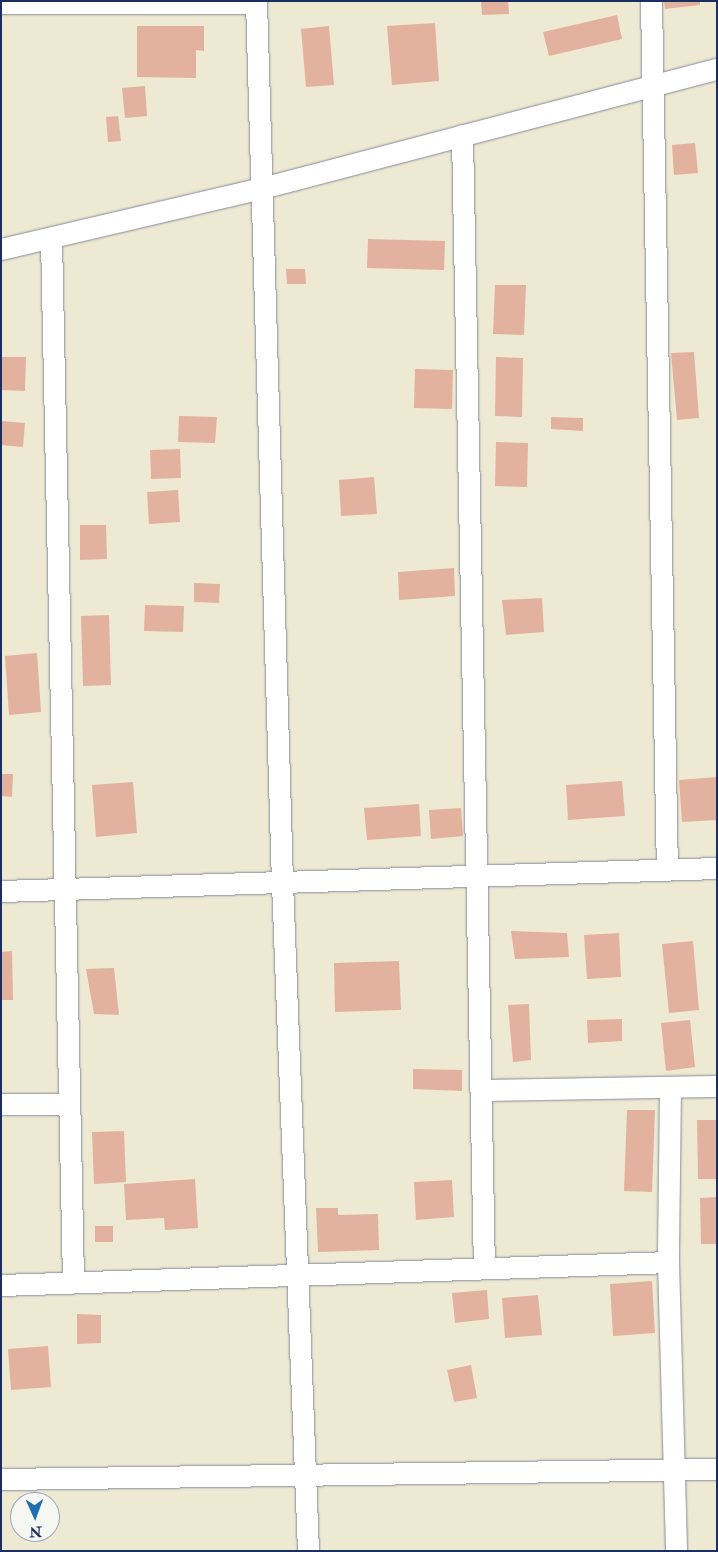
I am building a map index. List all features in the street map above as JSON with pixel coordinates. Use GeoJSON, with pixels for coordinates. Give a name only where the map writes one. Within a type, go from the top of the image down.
{"type":"FeatureCollection","features":[{"type":"Feature","properties":{"kind":"street"},"geometry":{"type":"LineString","coordinates":[[651,1],[667,870]]}},
{"type":"Feature","properties":{"kind":"street"},"geometry":{"type":"LineString","coordinates":[[1,3],[256,2],[282,882],[307,1476],[308,1551]]}},
{"type":"Feature","properties":{"kind":"street"},"geometry":{"type":"LineString","coordinates":[[1,250],[262,188],[717,69]]}},
{"type":"Feature","properties":{"kind":"street"},"geometry":{"type":"LineString","coordinates":[[462,135],[484,1268]]}},
{"type":"Feature","properties":{"kind":"street"},"geometry":{"type":"LineString","coordinates":[[51,238],[73,1282]]}},
{"type":"Feature","properties":{"kind":"street"},"geometry":{"type":"LineString","coordinates":[[1,891],[717,868]]}},
{"type":"Feature","properties":{"kind":"street"},"geometry":{"type":"LineString","coordinates":[[481,1090],[717,1086]]}},
{"type":"Feature","properties":{"kind":"street"},"geometry":{"type":"LineString","coordinates":[[670,1088],[668,1262],[676,1551]]}},
{"type":"Feature","properties":{"kind":"street"},"geometry":{"type":"LineString","coordinates":[[1,1104],[69,1104]]}},
{"type":"Feature","properties":{"kind":"street"},"geometry":{"type":"LineString","coordinates":[[1,1285],[668,1262]]}},
{"type":"Feature","properties":{"kind":"street"},"geometry":{"type":"LineString","coordinates":[[1,1479],[717,1469]]}},
{"type":"Feature","properties":{"kind":"building"},"geometry":{"type":"Polygon","coordinates":[[[481,1],[508,1],[509,14],[482,15],[481,1]]]}},
{"type":"Feature","properties":{"kind":"building"},"geometry":{"type":"Polygon","coordinates":[[[664,1],[700,1],[700,5],[665,9],[664,1]]]}},
{"type":"Feature","properties":{"kind":"building"},"geometry":{"type":"Polygon","coordinates":[[[617,15],[622,39],[549,56],[543,32],[617,15]]]}},
{"type":"Feature","properties":{"kind":"building"},"geometry":{"type":"Polygon","coordinates":[[[435,23],[439,81],[392,85],[387,26],[435,23]]]}},
{"type":"Feature","properties":{"kind":"building"},"geometry":{"type":"Polygon","coordinates":[[[137,26],[204,26],[204,51],[196,50],[196,78],[137,77],[137,26]]]}},
{"type":"Feature","properties":{"kind":"building"},"geometry":{"type":"Polygon","coordinates":[[[329,26],[334,85],[306,87],[301,29],[329,26]]]}},
{"type":"Feature","properties":{"kind":"building"},"geometry":{"type":"Polygon","coordinates":[[[145,86],[147,116],[125,118],[122,88],[145,86]]]}},
{"type":"Feature","properties":{"kind":"building"},"geometry":{"type":"Polygon","coordinates":[[[118,116],[121,141],[108,142],[106,117],[118,116]]]}},
{"type":"Feature","properties":{"kind":"building"},"geometry":{"type":"Polygon","coordinates":[[[695,143],[698,173],[674,175],[672,145],[695,143]]]}},
{"type":"Feature","properties":{"kind":"building"},"geometry":{"type":"Polygon","coordinates":[[[368,239],[445,241],[444,270],[367,268],[368,239]]]}},
{"type":"Feature","properties":{"kind":"building"},"geometry":{"type":"Polygon","coordinates":[[[286,269],[305,269],[306,284],[287,284],[286,269]]]}},
{"type":"Feature","properties":{"kind":"building"},"geometry":{"type":"Polygon","coordinates":[[[495,285],[526,285],[524,335],[493,334],[495,285]]]}},
{"type":"Feature","properties":{"kind":"building"},"geometry":{"type":"Polygon","coordinates":[[[694,352],[699,418],[677,420],[671,353],[694,352]]]}},
{"type":"Feature","properties":{"kind":"building"},"geometry":{"type":"Polygon","coordinates":[[[1,357],[26,357],[25,391],[1,390],[1,357]]]}},
{"type":"Feature","properties":{"kind":"building"},"geometry":{"type":"Polygon","coordinates":[[[496,357],[523,358],[522,417],[495,416],[496,357]]]}},
{"type":"Feature","properties":{"kind":"building"},"geometry":{"type":"Polygon","coordinates":[[[415,369],[453,370],[452,409],[414,408],[415,369]]]}},
{"type":"Feature","properties":{"kind":"building"},"geometry":{"type":"Polygon","coordinates":[[[179,416],[217,417],[215,443],[178,442],[179,416]]]}},
{"type":"Feature","properties":{"kind":"building"},"geometry":{"type":"Polygon","coordinates":[[[551,417],[583,418],[583,431],[551,429],[551,417]]]}},
{"type":"Feature","properties":{"kind":"building"},"geometry":{"type":"Polygon","coordinates":[[[1,421],[25,423],[23,447],[1,445],[1,421]]]}},
{"type":"Feature","properties":{"kind":"building"},"geometry":{"type":"Polygon","coordinates":[[[496,442],[528,443],[527,487],[495,486],[496,442]]]}},
{"type":"Feature","properties":{"kind":"building"},"geometry":{"type":"Polygon","coordinates":[[[180,449],[181,478],[151,479],[150,450],[180,449]]]}},
{"type":"Feature","properties":{"kind":"building"},"geometry":{"type":"Polygon","coordinates":[[[374,477],[377,514],[341,516],[339,480],[374,477]]]}},
{"type":"Feature","properties":{"kind":"building"},"geometry":{"type":"Polygon","coordinates":[[[178,490],[180,522],[149,524],[147,492],[178,490]]]}},
{"type":"Feature","properties":{"kind":"building"},"geometry":{"type":"Polygon","coordinates":[[[80,525],[106,525],[107,559],[80,560],[80,525]]]}},
{"type":"Feature","properties":{"kind":"building"},"geometry":{"type":"Polygon","coordinates":[[[454,568],[455,596],[399,600],[398,572],[454,568]]]}},
{"type":"Feature","properties":{"kind":"building"},"geometry":{"type":"Polygon","coordinates":[[[194,583],[220,584],[219,603],[194,602],[194,583]]]}},
{"type":"Feature","properties":{"kind":"building"},"geometry":{"type":"Polygon","coordinates":[[[542,598],[544,632],[506,635],[502,600],[542,598]]]}},
{"type":"Feature","properties":{"kind":"building"},"geometry":{"type":"Polygon","coordinates":[[[145,605],[184,606],[183,632],[144,631],[145,605]]]}},
{"type":"Feature","properties":{"kind":"building"},"geometry":{"type":"Polygon","coordinates":[[[109,615],[111,685],[83,686],[81,616],[109,615]]]}},
{"type":"Feature","properties":{"kind":"building"},"geometry":{"type":"Polygon","coordinates":[[[37,653],[41,712],[9,715],[5,656],[37,653]]]}},
{"type":"Feature","properties":{"kind":"building"},"geometry":{"type":"Polygon","coordinates":[[[1,774],[13,774],[12,797],[1,796],[1,774]]]}},
{"type":"Feature","properties":{"kind":"building"},"geometry":{"type":"Polygon","coordinates":[[[717,777],[717,820],[682,822],[679,780],[717,777]]]}},
{"type":"Feature","properties":{"kind":"building"},"geometry":{"type":"Polygon","coordinates":[[[622,781],[625,816],[568,820],[566,785],[622,781]]]}},
{"type":"Feature","properties":{"kind":"building"},"geometry":{"type":"Polygon","coordinates":[[[133,782],[137,833],[96,837],[92,785],[133,782]]]}},
{"type":"Feature","properties":{"kind":"building"},"geometry":{"type":"Polygon","coordinates":[[[419,804],[421,836],[367,840],[364,808],[419,804]]]}},
{"type":"Feature","properties":{"kind":"building"},"geometry":{"type":"Polygon","coordinates":[[[461,808],[463,836],[431,839],[429,810],[461,808]]]}},
{"type":"Feature","properties":{"kind":"building"},"geometry":{"type":"Polygon","coordinates":[[[511,931],[567,933],[569,957],[515,959],[511,931]]]}},
{"type":"Feature","properties":{"kind":"building"},"geometry":{"type":"Polygon","coordinates":[[[619,933],[621,977],[587,979],[584,935],[619,933]]]}},
{"type":"Feature","properties":{"kind":"building"},"geometry":{"type":"Polygon","coordinates":[[[693,941],[699,1010],[669,1013],[662,944],[693,941]]]}},
{"type":"Feature","properties":{"kind":"building"},"geometry":{"type":"Polygon","coordinates":[[[12,951],[13,1000],[1,1000],[1,952],[12,951]]]}},
{"type":"Feature","properties":{"kind":"building"},"geometry":{"type":"Polygon","coordinates":[[[399,961],[401,1010],[335,1012],[334,963],[399,961]]]}},
{"type":"Feature","properties":{"kind":"building"},"geometry":{"type":"Polygon","coordinates":[[[114,968],[119,1015],[94,1014],[86,969],[114,968]]]}},
{"type":"Feature","properties":{"kind":"building"},"geometry":{"type":"Polygon","coordinates":[[[529,1004],[531,1060],[513,1062],[508,1005],[529,1004]]]}},
{"type":"Feature","properties":{"kind":"building"},"geometry":{"type":"Polygon","coordinates":[[[622,1019],[622,1041],[588,1043],[587,1020],[622,1019]]]}},
{"type":"Feature","properties":{"kind":"building"},"geometry":{"type":"Polygon","coordinates":[[[690,1020],[695,1067],[666,1071],[661,1023],[690,1020]]]}},
{"type":"Feature","properties":{"kind":"building"},"geometry":{"type":"Polygon","coordinates":[[[413,1069],[462,1070],[462,1091],[413,1089],[413,1069]]]}},
{"type":"Feature","properties":{"kind":"building"},"geometry":{"type":"Polygon","coordinates":[[[627,1110],[655,1110],[652,1192],[624,1191],[627,1110]]]}},
{"type":"Feature","properties":{"kind":"building"},"geometry":{"type":"Polygon","coordinates":[[[697,1120],[717,1120],[717,1179],[698,1179],[697,1120]]]}},
{"type":"Feature","properties":{"kind":"building"},"geometry":{"type":"Polygon","coordinates":[[[124,1131],[126,1182],[94,1184],[92,1132],[124,1131]]]}},
{"type":"Feature","properties":{"kind":"building"},"geometry":{"type":"Polygon","coordinates":[[[195,1179],[198,1228],[165,1230],[164,1218],[126,1220],[124,1184],[195,1179]]]}},
{"type":"Feature","properties":{"kind":"building"},"geometry":{"type":"Polygon","coordinates":[[[452,1180],[454,1217],[416,1220],[414,1182],[452,1180]]]}},
{"type":"Feature","properties":{"kind":"building"},"geometry":{"type":"Polygon","coordinates":[[[717,1197],[717,1244],[701,1244],[700,1198],[717,1197]]]}},
{"type":"Feature","properties":{"kind":"building"},"geometry":{"type":"Polygon","coordinates":[[[316,1208],[338,1208],[338,1215],[378,1214],[379,1250],[318,1252],[316,1208]]]}},
{"type":"Feature","properties":{"kind":"building"},"geometry":{"type":"Polygon","coordinates":[[[95,1226],[113,1226],[113,1242],[95,1242],[95,1226]]]}},
{"type":"Feature","properties":{"kind":"building"},"geometry":{"type":"Polygon","coordinates":[[[652,1281],[655,1333],[613,1336],[610,1284],[652,1281]]]}},
{"type":"Feature","properties":{"kind":"building"},"geometry":{"type":"Polygon","coordinates":[[[487,1290],[489,1319],[455,1323],[452,1293],[487,1290]]]}},
{"type":"Feature","properties":{"kind":"building"},"geometry":{"type":"Polygon","coordinates":[[[538,1295],[542,1335],[505,1338],[502,1298],[538,1295]]]}},
{"type":"Feature","properties":{"kind":"building"},"geometry":{"type":"Polygon","coordinates":[[[77,1314],[101,1315],[101,1343],[77,1344],[77,1314]]]}},
{"type":"Feature","properties":{"kind":"building"},"geometry":{"type":"Polygon","coordinates":[[[48,1346],[51,1387],[11,1390],[8,1349],[48,1346]]]}},
{"type":"Feature","properties":{"kind":"building"},"geometry":{"type":"Polygon","coordinates":[[[471,1365],[477,1398],[454,1402],[447,1370],[471,1365]]]}}]}
